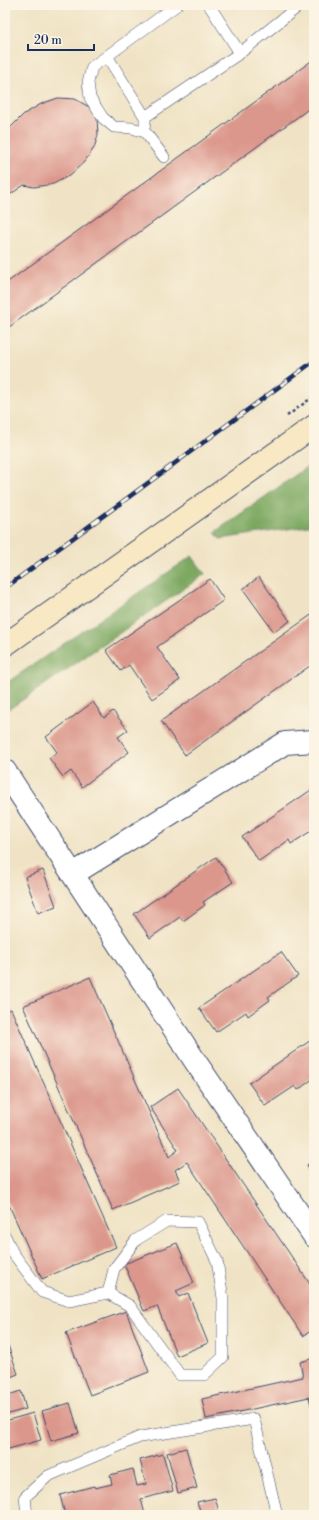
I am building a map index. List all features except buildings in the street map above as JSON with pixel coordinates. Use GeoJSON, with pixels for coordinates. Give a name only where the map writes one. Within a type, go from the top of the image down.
{"type":"FeatureCollection","features":[{"type":"Feature","properties":{"kind":"main road"},"geometry":{"type":"LineString","coordinates":[[5,645],[314,426]]}},
{"type":"Feature","properties":{"kind":"street"},"geometry":{"type":"LineString","coordinates":[[72,874],[285,743],[314,741]]}},
{"type":"Feature","properties":{"kind":"street"},"geometry":{"type":"LineString","coordinates":[[5,770],[191,1054],[314,1236]]}},
{"type":"Feature","properties":{"kind":"lane"},"geometry":{"type":"LineString","coordinates":[[146,132],[132,128],[114,126],[103,118],[90,98],[88,82],[92,67],[177,5]]}},
{"type":"Feature","properties":{"kind":"lane"},"geometry":{"type":"LineString","coordinates":[[209,5],[240,53]]}},
{"type":"Feature","properties":{"kind":"lane"},"geometry":{"type":"LineString","coordinates":[[145,117],[240,53],[300,5]]}},
{"type":"Feature","properties":{"kind":"lane"},"geometry":{"type":"LineString","coordinates":[[107,56],[145,117],[146,132],[164,157]]}},
{"type":"Feature","properties":{"kind":"lane"},"geometry":{"type":"LineString","coordinates":[[5,1236],[13,1253],[42,1292],[69,1301],[108,1292],[130,1306],[180,1375],[204,1374],[223,1357],[223,1298],[217,1261],[198,1222],[167,1220],[136,1240],[114,1269],[108,1292]]}},
{"type":"Feature","properties":{"kind":"lane"},"geometry":{"type":"LineString","coordinates":[[28,1515],[25,1497],[48,1476],[140,1437],[254,1419],[277,1515]]}},
{"type":"Feature","properties":{"kind":"green space"},"geometry":{"type":"Polygon","coordinates":[[[314,462],[314,525],[220,539],[215,532],[314,462]]]}},
{"type":"Feature","properties":{"kind":"green space"},"geometry":{"type":"Polygon","coordinates":[[[192,556],[205,574],[5,712],[5,684],[192,556]]]}},
{"type":"Feature","properties":{"kind":"railway"},"geometry":{"type":"LineString","coordinates":[[5,588],[314,361]]}}]}
